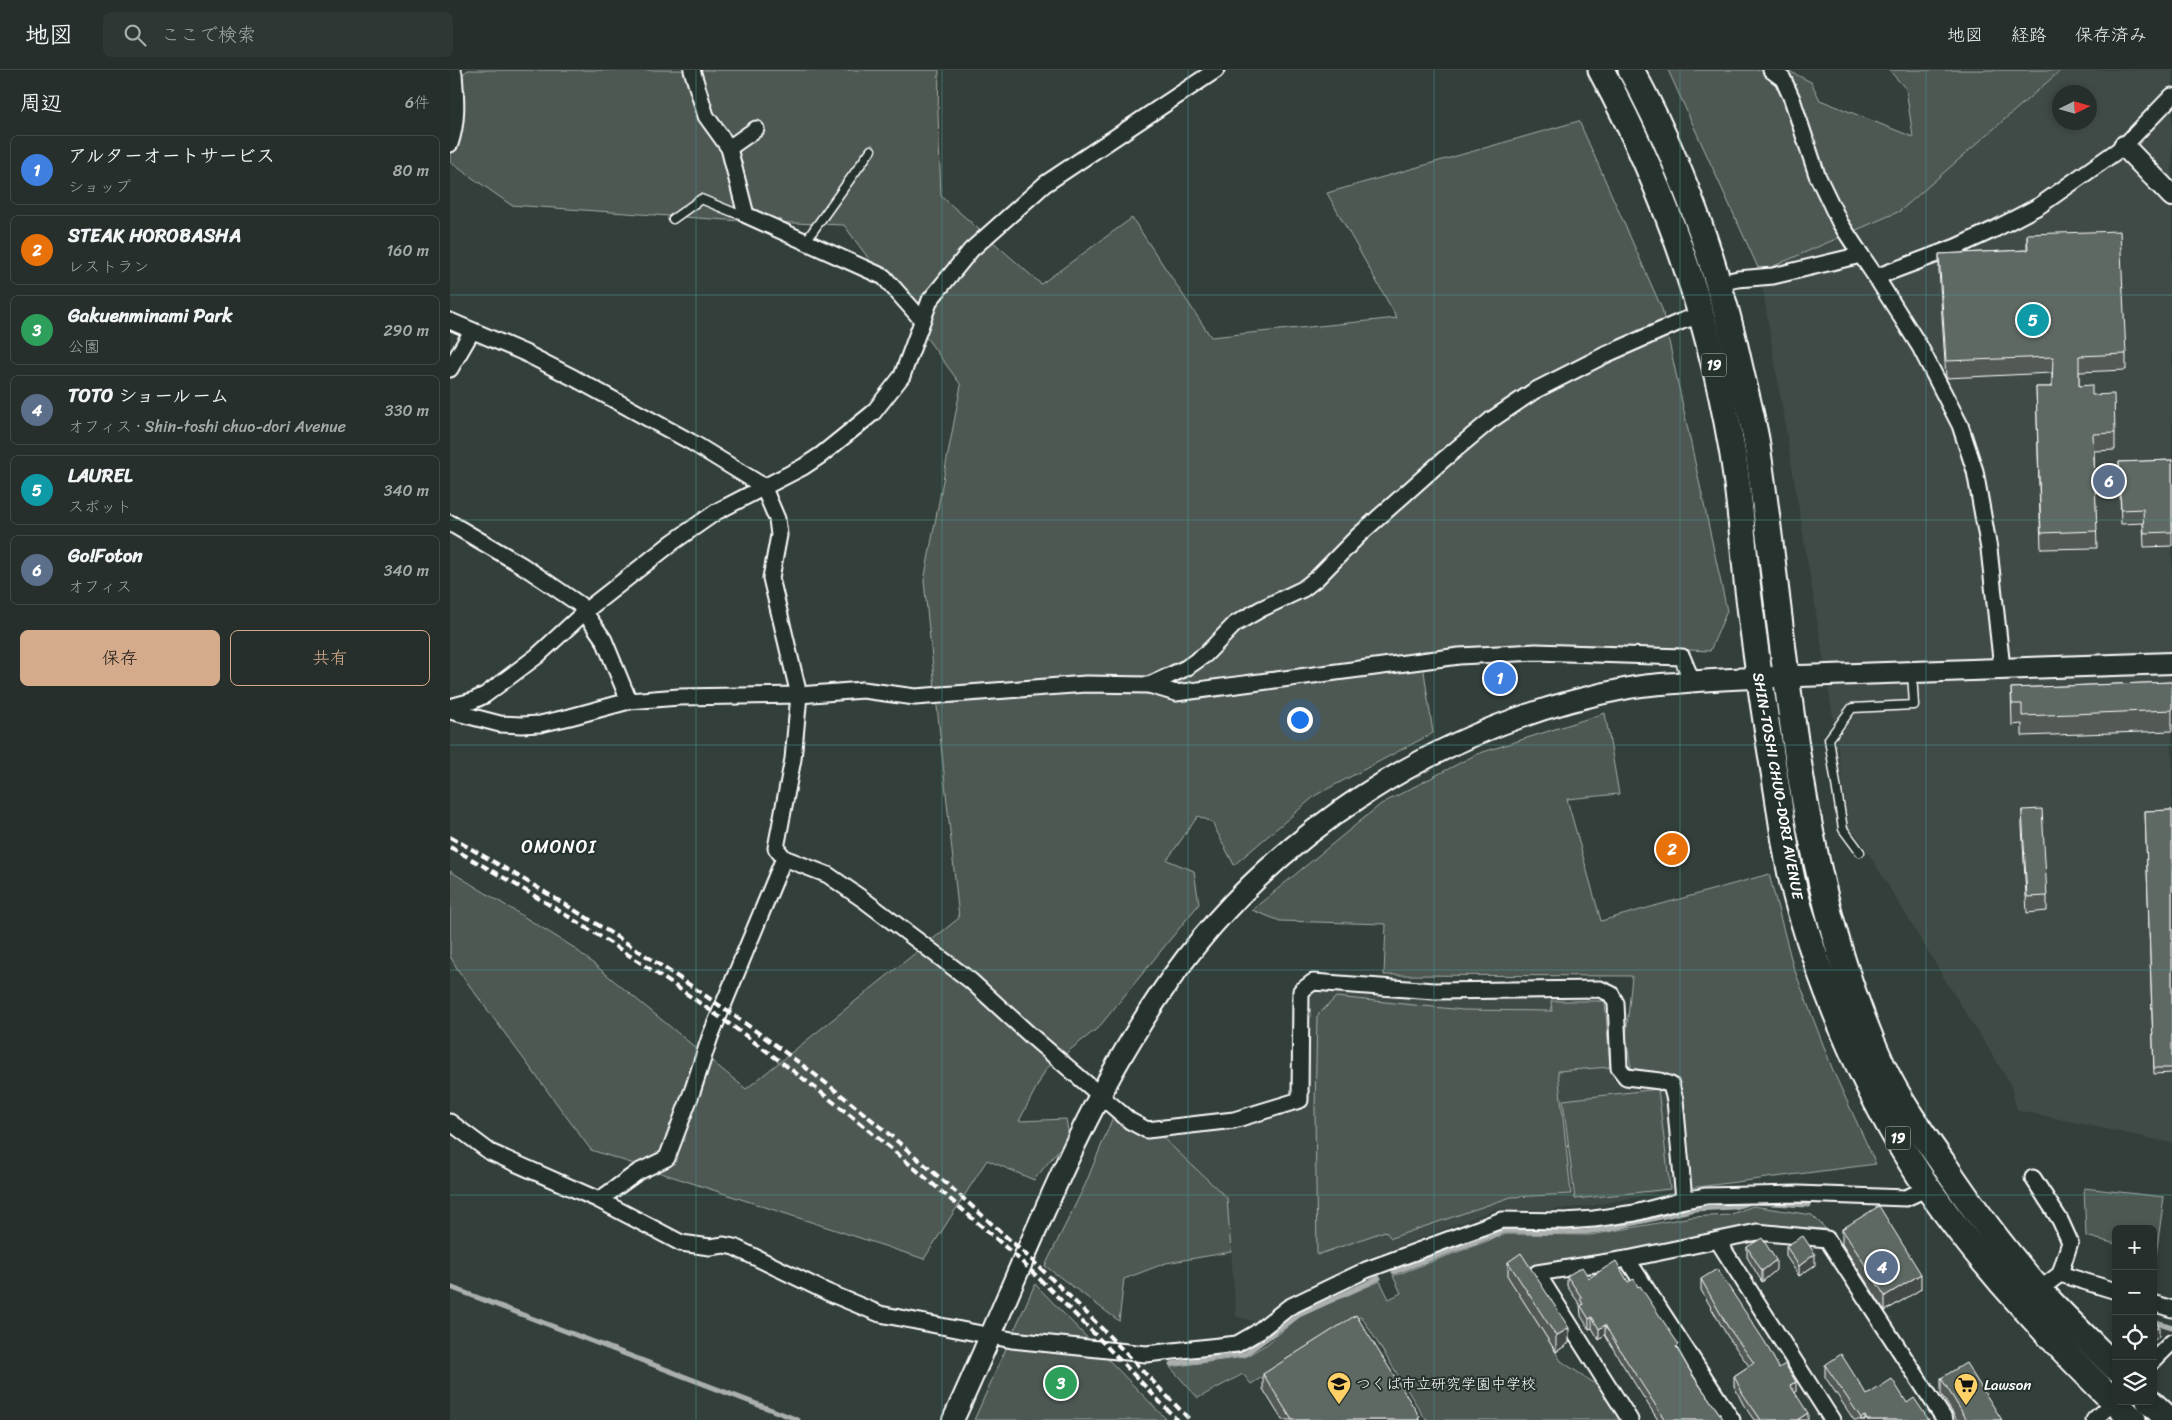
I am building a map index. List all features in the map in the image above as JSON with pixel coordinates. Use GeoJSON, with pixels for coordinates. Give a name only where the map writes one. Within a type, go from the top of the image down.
{"type":"FeatureCollection","features":[{"type":"Feature","properties":{"kind":"main road","name":"SHIN-TOSHI CHUO-DORI AVENUE"},"geometry":{"type":"LineString","coordinates":[[1601,70],[1644,157],[1702,314],[1732,452],[1759,678],[1781,819],[1798,905],[1834,1008],[1862,1071],[1891,1126],[1928,1188],[1962,1234],[2011,1294],[2112,1397]]}},
{"type":"Feature","properties":{"kind":"main road","name":"SHIN-TOSHI CHUO-DORI AVENUE"},"geometry":{"type":"LineString","coordinates":[[1631,70],[1652,108],[1683,182],[1720,283],[1755,436],[1787,677],[1806,799],[1833,928],[1854,996],[1883,1067],[1917,1126],[1970,1203],[2039,1290],[2112,1364]]}},
{"type":"Feature","properties":{"kind":"main road","name":"SHIN-TOSHI CHUO-DORI AVENUE"},"geometry":{"type":"LineString","coordinates":[[2120,1405],[2133,1420]]}},
{"type":"Feature","properties":{"kind":"main road"},"geometry":{"type":"LineString","coordinates":[[2153,1405],[2169,1420]]}},
{"type":"Feature","properties":{"kind":"street"},"geometry":{"type":"LineString","coordinates":[[450,144],[454,131],[457,106],[452,70]]}},
{"type":"Feature","properties":{"kind":"street"},"geometry":{"type":"LineString","coordinates":[[692,70],[706,116],[730,148],[746,215],[884,277],[922,320]]}},
{"type":"Feature","properties":{"kind":"street"},"geometry":{"type":"LineString","coordinates":[[450,708],[472,701],[485,694],[537,656],[586,612],[673,542],[716,512],[763,486],[803,467],[873,414],[902,376],[930,300],[971,250],[1046,184],[1216,70]]}},
{"type":"Feature","properties":{"kind":"street"},"geometry":{"type":"LineString","coordinates":[[1770,70],[1783,79],[1792,99],[1817,175],[1840,223],[1920,347],[1960,425],[1975,471],[1989,549],[2002,668]]}},
{"type":"Feature","properties":{"kind":"street"},"geometry":{"type":"LineString","coordinates":[[1876,277],[1956,247],[2040,206],[2124,146],[2172,96]]}},
{"type":"Feature","properties":{"kind":"street"},"geometry":{"type":"LineString","coordinates":[[730,148],[756,129]]}},
{"type":"Feature","properties":{"kind":"street"},"geometry":{"type":"LineString","coordinates":[[2124,146],[2172,196]]}},
{"type":"Feature","properties":{"kind":"street"},"geometry":{"type":"LineString","coordinates":[[1720,283],[1738,278],[1773,276],[1861,255]]}},
{"type":"Feature","properties":{"kind":"street"},"geometry":{"type":"LineString","coordinates":[[1150,685],[1186,668],[1206,654],[1235,624],[1261,609],[1303,590],[1358,535],[1491,420],[1527,396],[1605,355],[1702,314]]}},
{"type":"Feature","properties":{"kind":"street"},"geometry":{"type":"LineString","coordinates":[[450,321],[525,352],[693,443],[763,486],[777,518],[779,535],[771,578],[799,695],[793,759],[776,848],[784,858],[828,875],[864,900],[971,982],[1130,1121],[1147,1130],[1234,1120],[1300,1100],[1300,991],[1313,982],[1434,991],[1600,989],[1611,994],[1616,1003],[1619,1068],[1626,1076],[1660,1081],[1671,1086],[1675,1100],[1684,1200]]}},
{"type":"Feature","properties":{"kind":"street"},"geometry":{"type":"LineString","coordinates":[[450,369],[472,331]]}},
{"type":"Feature","properties":{"kind":"street"},"geometry":{"type":"LineString","coordinates":[[450,523],[523,566],[579,604],[604,640],[629,701]]}},
{"type":"Feature","properties":{"kind":"street"},"geometry":{"type":"LineString","coordinates":[[450,711],[500,724],[521,726],[540,724],[629,701],[679,697],[799,695],[863,690],[915,698],[1086,684],[1150,685],[1176,693],[1459,656],[1536,652],[1682,657],[1692,681]]}},
{"type":"Feature","properties":{"kind":"street"},"geometry":{"type":"LineString","coordinates":[[953,1420],[1058,1183],[1100,1095],[1160,994],[1226,910],[1312,831],[1356,801],[1423,761],[1471,736],[1524,714],[1633,687],[1692,681],[2172,662]]}},
{"type":"Feature","properties":{"kind":"street"},"geometry":{"type":"LineString","coordinates":[[599,1200],[638,1172],[667,1158],[710,1037],[784,858]]}},
{"type":"Feature","properties":{"kind":"street"},"geometry":{"type":"LineString","coordinates":[[450,1122],[490,1152],[599,1200],[681,1243],[710,1247],[724,1245],[734,1247],[827,1292],[880,1314],[990,1336],[1095,1350],[1146,1354],[1237,1344],[1256,1333],[1289,1307],[1366,1270],[1502,1220],[1565,1221],[1594,1219],[1635,1213],[1706,1196],[1798,1194],[1906,1198],[1928,1188]]}},
{"type":"Feature","properties":{"kind":"street"},"geometry":{"type":"LineString","coordinates":[[2033,1178],[2060,1220],[2070,1242],[2060,1274],[2039,1290]]}},
{"type":"Feature","properties":{"kind":"street"},"geometry":{"type":"LineString","coordinates":[[1630,1420],[1537,1273],[1627,1259],[1757,1232],[1827,1239],[1945,1420]]}},
{"type":"Feature","properties":{"kind":"street"},"geometry":{"type":"LineString","coordinates":[[1718,1241],[1832,1420]]}},
{"type":"Feature","properties":{"kind":"street"},"geometry":{"type":"LineString","coordinates":[[1627,1259],[1732,1420]]}},
{"type":"Feature","properties":{"kind":"street"},"geometry":{"type":"LineString","coordinates":[[2060,1274],[2112,1290]]}},
{"type":"Feature","properties":{"kind":"street"},"geometry":{"type":"LineString","coordinates":[[2157,1304],[2172,1309]]}},
{"type":"Feature","properties":{"kind":"street"},"geometry":{"type":"LineString","coordinates":[[2154,1360],[2172,1342]]}},
{"type":"Feature","properties":{"kind":"street"},"geometry":{"type":"LineString","coordinates":[[2094,1420],[2112,1403]]}},
{"type":"Feature","properties":{"kind":"lane"},"geometry":{"type":"LineString","coordinates":[[805,242],[871,150]]}},
{"type":"Feature","properties":{"kind":"lane"},"geometry":{"type":"LineString","coordinates":[[673,219],[701,199],[735,213],[746,215]]}},
{"type":"Feature","properties":{"kind":"lane"},"geometry":{"type":"LineString","coordinates":[[1860,852],[1843,829],[1829,739],[1852,708],[1914,705],[1912,672]]}},
{"type":"Feature","properties":{"kind":"shaded area"},"geometry":{"type":"Polygon","coordinates":[[[468,70],[939,70],[938,113],[941,196],[1041,284],[1132,218],[1211,337],[1397,318],[1327,193],[1579,121],[1662,309],[1727,611],[1710,651],[1591,645],[1421,651],[1433,733],[1316,795],[1234,865],[1212,822],[1198,816],[1167,860],[1194,871],[1199,904],[1099,1027],[1046,1069],[1019,1121],[1066,1119],[1069,1137],[1034,1180],[987,1160],[924,1259],[591,1150],[458,970],[450,956],[450,871],[573,947],[746,1089],[959,918],[924,581],[961,385],[844,225],[741,221],[511,205],[450,162],[450,84],[468,70]]]}},
{"type":"Feature","properties":{"kind":"shaded area"},"geometry":{"type":"Polygon","coordinates":[[[1668,70],[1787,70],[1811,82],[1820,100],[1913,137],[1906,89],[1889,70],[2061,70],[1900,211],[1760,272],[1668,70]]]}},
{"type":"Feature","properties":{"kind":"shaded area"},"geometry":{"type":"Polygon","coordinates":[[[2061,70],[2172,70],[2172,1143],[2017,1110],[2010,1083],[1860,839],[1849,828],[1837,741],[1760,272],[1900,211],[2061,70]]]}},
{"type":"Feature","properties":{"kind":"shaded area"},"geometry":{"type":"Polygon","coordinates":[[[1605,713],[1619,794],[1567,799],[1601,921],[1769,874],[1793,966],[1834,1073],[1876,1164],[1690,1188],[1680,1087],[1668,1075],[1631,1068],[1626,1037],[1632,976],[1384,975],[1386,924],[1280,921],[1252,910],[1381,804],[1477,754],[1605,713]]]}},
{"type":"Feature","properties":{"kind":"shaded area"},"geometry":{"type":"Polygon","coordinates":[[[1309,990],[1452,999],[1605,997],[1611,1003],[1614,1081],[1661,1085],[1667,1090],[1675,1186],[1671,1190],[1591,1206],[1547,1210],[1496,1209],[1361,1261],[1291,1295],[1259,1323],[1236,1316],[1227,1198],[1161,1136],[1231,1127],[1306,1109],[1309,990]]]}},
{"type":"Feature","properties":{"kind":"shaded area"},"geometry":{"type":"Polygon","coordinates":[[[1336,997],[1463,1010],[1552,1011],[1551,1001],[1605,1001],[1610,1067],[1558,1071],[1571,1194],[1511,1197],[1391,1238],[1385,1231],[1317,1255],[1315,1109],[1317,1016],[1336,997]]]}},
{"type":"Feature","properties":{"kind":"shaded area"},"geometry":{"type":"Polygon","coordinates":[[[1658,1089],[1670,1189],[1575,1199],[1563,1100],[1658,1089]]]}},
{"type":"Feature","properties":{"kind":"shaded area"},"geometry":{"type":"Polygon","coordinates":[[[1113,1117],[1149,1137],[1161,1136],[1227,1198],[1231,1252],[1166,1263],[1124,1279],[1119,1321],[1045,1266],[1085,1185],[1113,1117]]]}},
{"type":"Feature","properties":{"kind":"shaded area"},"geometry":{"type":"Polygon","coordinates":[[[2084,1188],[2164,1197],[2157,1248],[2157,1225],[2112,1225],[2112,1243],[2086,1236],[2084,1188]]]}},
{"type":"Feature","properties":{"kind":"shaded area"},"geometry":{"type":"Polygon","coordinates":[[[1753,1206],[1812,1215],[1826,1229],[1767,1225],[1526,1274],[1521,1265],[1508,1274],[1561,1361],[1600,1387],[1621,1420],[1426,1420],[1361,1316],[1251,1384],[1243,1374],[1198,1398],[1170,1367],[1245,1357],[1267,1344],[1300,1316],[1380,1281],[1389,1299],[1401,1293],[1393,1276],[1506,1234],[1591,1235],[1691,1217],[1729,1215],[1753,1206]]]}},
{"type":"Feature","properties":{"kind":"shaded area"},"geometry":{"type":"Polygon","coordinates":[[[1035,1284],[1167,1420],[974,1420],[1035,1284]]]}},
{"type":"Feature","properties":{"kind":"building"},"geometry":{"type":"Polygon","coordinates":[[[2120,231],[2126,354],[2079,356],[2079,386],[2092,385],[2092,395],[2114,394],[2115,433],[2093,434],[2097,531],[2041,533],[2036,387],[2052,387],[2053,357],[1946,361],[1939,254],[2028,250],[2027,234],[2120,231]]]}},
{"type":"Feature","properties":{"kind":"building"},"geometry":{"type":"Polygon","coordinates":[[[2172,460],[2172,532],[2144,533],[2143,509],[2121,510],[2119,462],[2172,460]]]}},
{"type":"Feature","properties":{"kind":"building"},"geometry":{"type":"Polygon","coordinates":[[[2172,682],[2172,710],[2022,716],[2022,704],[2012,704],[2011,688],[2172,682]]]}},
{"type":"Feature","properties":{"kind":"building"},"geometry":{"type":"Polygon","coordinates":[[[2042,809],[2047,896],[2027,897],[2022,810],[2042,809]]]}},
{"type":"Feature","properties":{"kind":"building"},"geometry":{"type":"Polygon","coordinates":[[[2172,810],[2172,1068],[2154,1068],[2145,811],[2172,810]]]}},
{"type":"Feature","properties":{"kind":"building"},"geometry":{"type":"Polygon","coordinates":[[[1879,1206],[1921,1274],[1885,1296],[1842,1229],[1879,1206]]]}},
{"type":"Feature","properties":{"kind":"building"},"geometry":{"type":"Polygon","coordinates":[[[1803,1236],[1815,1254],[1799,1266],[1786,1246],[1803,1236]]]}},
{"type":"Feature","properties":{"kind":"building"},"geometry":{"type":"Polygon","coordinates":[[[1762,1238],[1776,1260],[1762,1271],[1747,1247],[1762,1238]]]}},
{"type":"Feature","properties":{"kind":"building"},"geometry":{"type":"Polygon","coordinates":[[[1521,1253],[1569,1328],[1556,1336],[1508,1262],[1521,1253]]]}},
{"type":"Feature","properties":{"kind":"building"},"geometry":{"type":"Polygon","coordinates":[[[1616,1261],[1628,1282],[1634,1279],[1638,1287],[1640,1286],[1679,1345],[1676,1347],[1693,1376],[1724,1420],[1665,1420],[1605,1325],[1599,1329],[1592,1317],[1589,1319],[1581,1306],[1583,1304],[1580,1299],[1582,1298],[1567,1276],[1582,1267],[1589,1278],[1616,1261]]]}},
{"type":"Feature","properties":{"kind":"building"},"geometry":{"type":"Polygon","coordinates":[[[1717,1269],[1765,1342],[1779,1368],[1785,1364],[1796,1382],[1790,1385],[1808,1413],[1797,1420],[1761,1420],[1743,1394],[1734,1376],[1754,1363],[1728,1327],[1701,1279],[1717,1269]]]}},
{"type":"Feature","properties":{"kind":"building"},"geometry":{"type":"Polygon","coordinates":[[[1356,1315],[1420,1417],[1418,1418],[1419,1420],[1292,1420],[1263,1374],[1356,1315]]]}},
{"type":"Feature","properties":{"kind":"building"},"geometry":{"type":"Polygon","coordinates":[[[1841,1354],[1867,1395],[1892,1379],[1907,1403],[1914,1398],[1929,1420],[1867,1420],[1865,1416],[1861,1418],[1825,1365],[1841,1354]]]}},
{"type":"Feature","properties":{"kind":"building"},"geometry":{"type":"Polygon","coordinates":[[[1966,1363],[2002,1420],[1967,1420],[1941,1378],[1966,1363]]]}},
{"type":"Feature","properties":{"kind":"waterway"},"geometry":{"type":"LineString","coordinates":[[1394,1272],[1505,1231],[1585,1232],[1609,1229],[1695,1209],[1735,1207],[1751,1202],[1808,1205]]}},
{"type":"Feature","properties":{"kind":"waterway"},"geometry":{"type":"LineString","coordinates":[[1171,1364],[1245,1354],[1299,1315],[1379,1278]]}},
{"type":"Feature","properties":{"kind":"waterway"},"geometry":{"type":"LineString","coordinates":[[450,1287],[798,1420]]}},
{"type":"Feature","properties":{"kind":"waterway"},"geometry":{"type":"LineString","coordinates":[[2157,1322],[2172,1327]]}},
{"type":"Feature","properties":{"kind":"railway"},"geometry":{"type":"LineString","coordinates":[[450,837],[541,889],[629,945],[759,1033],[830,1086],[914,1155],[1044,1271],[1190,1420]]}},
{"type":"Feature","properties":{"kind":"railway"},"geometry":{"type":"LineString","coordinates":[[450,847],[582,925],[646,966],[771,1054],[832,1101],[892,1149],[1020,1260],[1100,1339],[1177,1420]]}},
{"type":"Feature","properties":{"kind":"place","name":"LAUREL"},"geometry":{"type":"Point","coordinates":[2033,320]}},
{"type":"Feature","properties":{"kind":"place","name":"Go!Foton"},"geometry":{"type":"Point","coordinates":[2109,481]}},
{"type":"Feature","properties":{"kind":"place","name":"アルターオートサービス"},"geometry":{"type":"Point","coordinates":[1500,678]}},
{"type":"Feature","properties":{"kind":"place","name":"STEAK HOROBASHA"},"geometry":{"type":"Point","coordinates":[1672,849]}},
{"type":"Feature","properties":{"kind":"place","name":"TOTO ショールーム"},"geometry":{"type":"Point","coordinates":[1882,1267]}},
{"type":"Feature","properties":{"kind":"place","name":"Gakuenminami Park"},"geometry":{"type":"Point","coordinates":[1061,1383]}},
{"type":"Feature","properties":{"kind":"place","name":"つくば市立研究学園中学校"},"geometry":{"type":"Point","coordinates":[1339,1405]}},
{"type":"Feature","properties":{"kind":"place","name":"Lawson"},"geometry":{"type":"Point","coordinates":[1966,1406]}},
{"type":"Feature","properties":{"kind":"district","name":"OMONOI"},"geometry":{"type":"Point","coordinates":[559,847]}}]}
